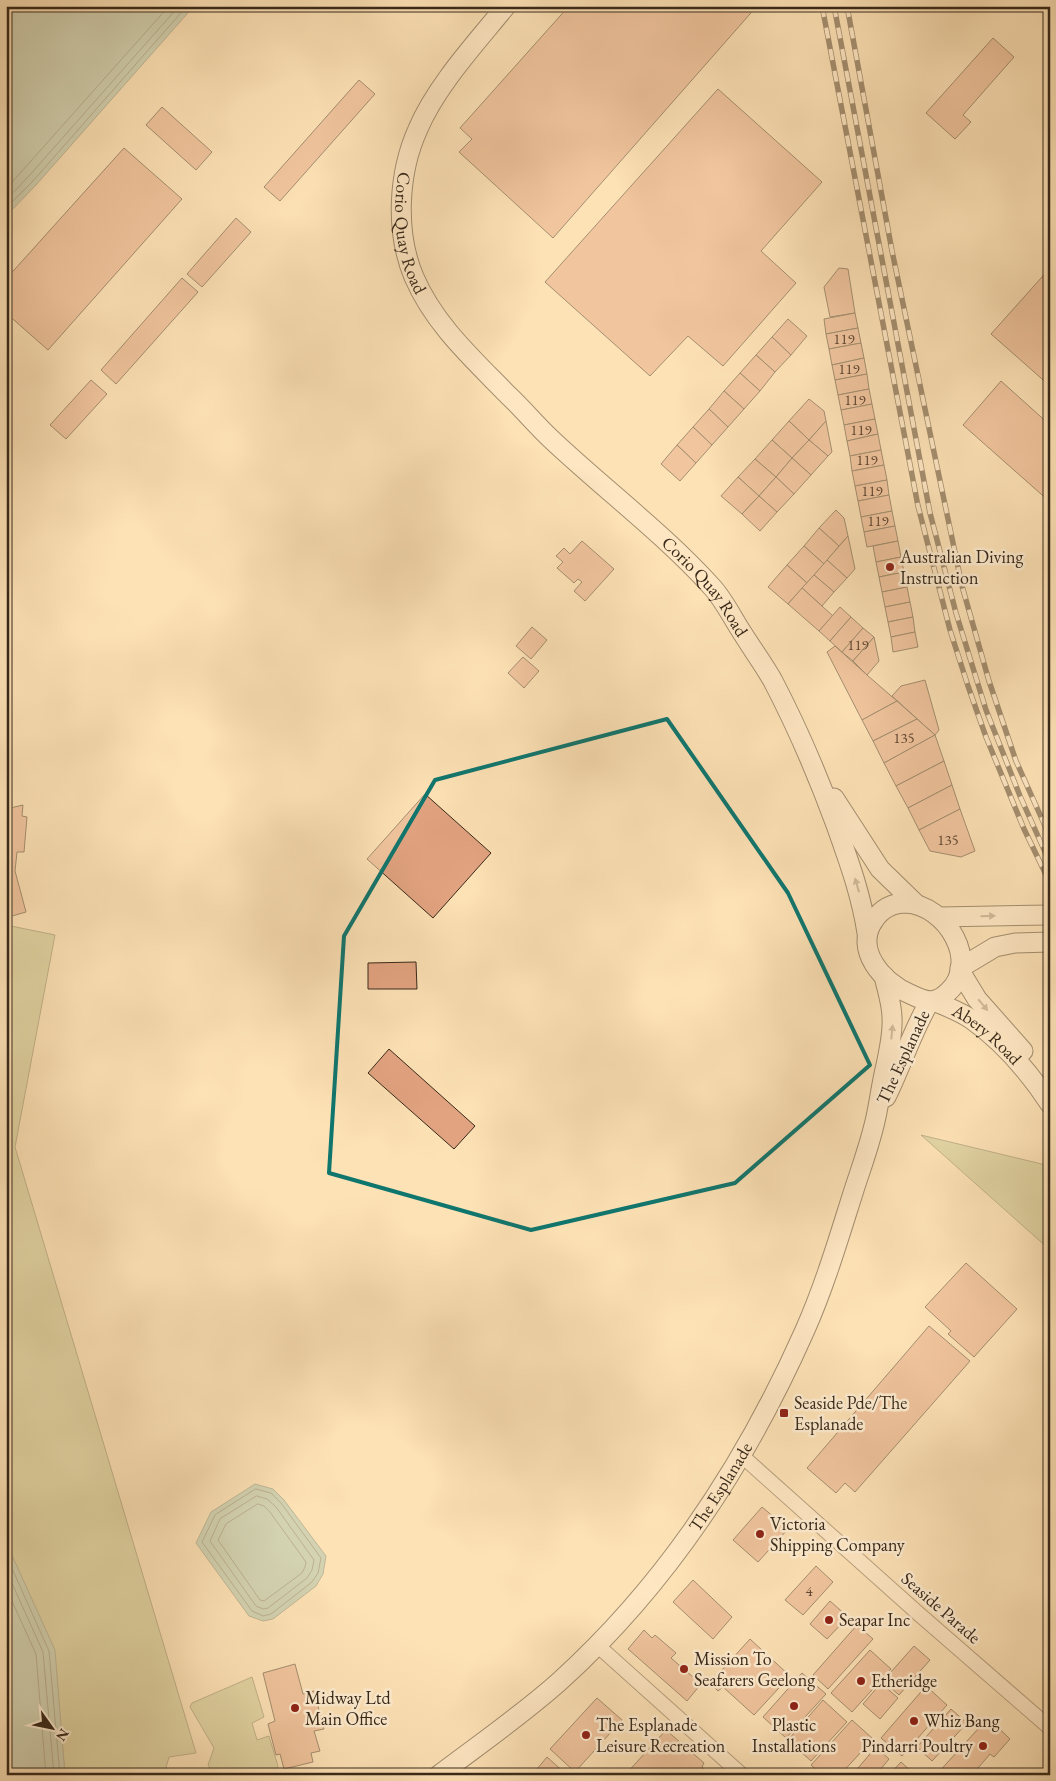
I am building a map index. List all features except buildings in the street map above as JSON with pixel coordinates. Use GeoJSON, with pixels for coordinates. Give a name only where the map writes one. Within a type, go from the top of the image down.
{"type":"FeatureCollection","features":[{"type":"Feature","properties":{"kind":"main road","name":"Corio Quay Road"},"geometry":{"type":"LineString","coordinates":[[490,6],[421,98],[401,138],[391,177],[390,213],[392,241],[405,285],[414,304],[433,332],[462,364],[508,408],[552,440]]}},
{"type":"Feature","properties":{"kind":"main road","name":"Corio Quay Road"},"geometry":{"type":"LineString","coordinates":[[506,6],[441,90],[418,128],[410,152],[403,185],[402,206],[406,252],[413,276],[436,316],[474,362],[552,440],[654,529],[714,589],[772,680],[814,768],[857,881],[867,933]]}},
{"type":"Feature","properties":{"kind":"main road","name":"Corio Quay Road"},"geometry":{"type":"LineString","coordinates":[[814,768],[880,869],[916,904]]}},
{"type":"Feature","properties":{"kind":"main road"},"geometry":{"type":"LineString","coordinates":[[898,904],[916,904],[946,922],[954,934],[959,948],[960,970],[957,982],[943,996],[931,1000],[901,990],[884,976],[868,954],[867,933],[872,921],[883,910],[898,904]]}},
{"type":"Feature","properties":{"kind":"main road"},"geometry":{"type":"LineString","coordinates":[[940,917],[1050,915]]}},
{"type":"Feature","properties":{"kind":"main road"},"geometry":{"type":"LineString","coordinates":[[960,970],[995,947],[1015,943],[1050,942]]}},
{"type":"Feature","properties":{"kind":"main road","name":"Abery Road"},"geometry":{"type":"LineString","coordinates":[[960,970],[978,998],[1050,1082]]}},
{"type":"Feature","properties":{"kind":"main road","name":"The Esplanade"},"geometry":{"type":"LineString","coordinates":[[439,1775],[539,1699],[597,1645],[638,1600],[672,1558],[716,1496],[741,1455],[806,1329],[832,1260],[866,1154],[877,1114],[892,1028],[891,1006],[884,976]]}},
{"type":"Feature","properties":{"kind":"main road","name":"Abery Road"},"geometry":{"type":"LineString","coordinates":[[931,1000],[964,1015],[990,1034],[1030,1076],[1050,1104]]}},
{"type":"Feature","properties":{"kind":"main road","name":"The Esplanade"},"geometry":{"type":"LineString","coordinates":[[877,1114],[899,1071],[918,1021],[931,1000]]}},
{"type":"Feature","properties":{"kind":"street","name":"Seaside Parade"},"geometry":{"type":"LineString","coordinates":[[741,1455],[1050,1728]]}},
{"type":"Feature","properties":{"kind":"street"},"geometry":{"type":"LineString","coordinates":[[597,1645],[742,1775]]}},
{"type":"Feature","properties":{"kind":"highlighted area"},"geometry":{"type":"Polygon","coordinates":[[[667,719],[788,893],[870,1065],[735,1183],[531,1230],[329,1173],[344,936],[435,780],[667,719]]]}},
{"type":"Feature","properties":{"kind":"green space"},"geometry":{"type":"Polygon","coordinates":[[[6,925],[55,935],[15,1147],[196,1753],[169,1757],[164,1775],[65,1775],[55,1661],[6,1545],[6,925]]]}},
{"type":"Feature","properties":{"kind":"green space"},"geometry":{"type":"Polygon","coordinates":[[[921,1135],[1050,1166],[1050,1250],[921,1135]]]}},
{"type":"Feature","properties":{"kind":"green space"},"geometry":{"type":"Polygon","coordinates":[[[252,1677],[264,1717],[252,1723],[257,1740],[269,1736],[278,1766],[276,1775],[214,1775],[208,1765],[214,1748],[190,1707],[192,1703],[252,1677]]]}},
{"type":"Feature","properties":{"kind":"water"},"geometry":{"type":"Polygon","coordinates":[[[6,6],[194,6],[36,185],[6,216],[6,6]]]}},
{"type":"Feature","properties":{"kind":"water"},"geometry":{"type":"Polygon","coordinates":[[[255,1484],[273,1489],[284,1500],[326,1556],[323,1574],[316,1586],[273,1619],[263,1621],[249,1616],[196,1543],[211,1512],[255,1484]]]}},
{"type":"Feature","properties":{"kind":"water"},"geometry":{"type":"Polygon","coordinates":[[[6,1542],[55,1650],[65,1775],[6,1775],[6,1542]]]}},
{"type":"Feature","properties":{"kind":"railway"},"geometry":{"type":"LineString","coordinates":[[822,6],[918,506],[950,630],[986,737],[1024,829],[1050,883]]}},
{"type":"Feature","properties":{"kind":"railway"},"geometry":{"type":"LineString","coordinates":[[834,6],[930,513],[956,613],[986,710],[1020,796],[1050,863]]}},
{"type":"Feature","properties":{"kind":"railway"},"geometry":{"type":"LineString","coordinates":[[847,6],[892,251],[962,586],[989,681],[1016,761],[1050,837]]}},
{"type":"Feature","properties":{"kind":"place","name":"Australian Diving Instruction"},"geometry":{"type":"Point","coordinates":[890,567]}},
{"type":"Feature","properties":{"kind":"place","name":"Seaside Pde/The Esplanade"},"geometry":{"type":"Point","coordinates":[784,1413]}},
{"type":"Feature","properties":{"kind":"place","name":"Victoria Shipping Company"},"geometry":{"type":"Point","coordinates":[760,1534]}},
{"type":"Feature","properties":{"kind":"place","name":"Seapar Inc"},"geometry":{"type":"Point","coordinates":[829,1620]}},
{"type":"Feature","properties":{"kind":"place","name":"Mission To Seafarers Geelong"},"geometry":{"type":"Point","coordinates":[684,1669]}},
{"type":"Feature","properties":{"kind":"place","name":"Etheridge"},"geometry":{"type":"Point","coordinates":[861,1681]}},
{"type":"Feature","properties":{"kind":"place","name":"Plastic Installations"},"geometry":{"type":"Point","coordinates":[794,1706]}},
{"type":"Feature","properties":{"kind":"place","name":"Midway Ltd Main Office"},"geometry":{"type":"Point","coordinates":[295,1708]}},
{"type":"Feature","properties":{"kind":"place","name":"Whiz Bang"},"geometry":{"type":"Point","coordinates":[914,1721]}},
{"type":"Feature","properties":{"kind":"place","name":"The Esplanade Leisure Recreation"},"geometry":{"type":"Point","coordinates":[586,1735]}},
{"type":"Feature","properties":{"kind":"place","name":"Pindarri Poultry"},"geometry":{"type":"Point","coordinates":[983,1746]}}]}
